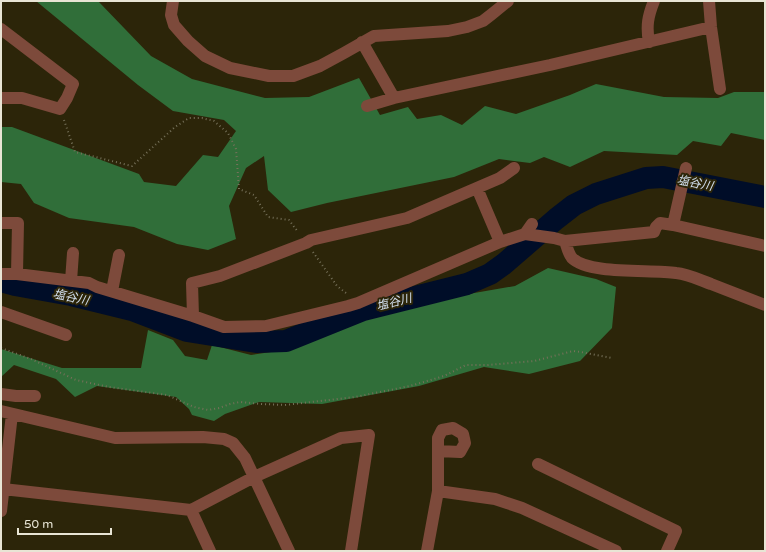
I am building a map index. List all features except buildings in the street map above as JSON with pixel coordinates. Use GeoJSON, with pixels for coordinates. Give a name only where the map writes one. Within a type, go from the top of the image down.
{"type":"FeatureCollection","features":[{"type":"Feature","properties":{"kind":"street"},"geometry":{"type":"LineString","coordinates":[[173,1],[171,15],[174,25],[188,41],[205,56],[230,68],[269,76],[293,76],[320,66],[374,36],[448,31],[467,27],[483,21],[508,1]]}},
{"type":"Feature","properties":{"kind":"street"},"geometry":{"type":"LineString","coordinates":[[649,42],[647,32],[648,15],[654,1]]}},
{"type":"Feature","properties":{"kind":"street"},"geometry":{"type":"LineString","coordinates":[[709,1],[711,27],[720,89]]}},
{"type":"Feature","properties":{"kind":"street"},"geometry":{"type":"LineString","coordinates":[[367,106],[394,98],[557,63],[711,27]]}},
{"type":"Feature","properties":{"kind":"street"},"geometry":{"type":"LineString","coordinates":[[1,29],[73,84],[60,109],[22,98],[1,98]]}},
{"type":"Feature","properties":{"kind":"street"},"geometry":{"type":"LineString","coordinates":[[362,42],[394,98]]}},
{"type":"Feature","properties":{"kind":"street"},"geometry":{"type":"LineString","coordinates":[[193,316],[192,283],[220,276],[306,244],[311,240],[407,218],[500,178],[514,168]]}},
{"type":"Feature","properties":{"kind":"street"},"geometry":{"type":"LineString","coordinates":[[673,225],[686,168]]}},
{"type":"Feature","properties":{"kind":"street"},"geometry":{"type":"LineString","coordinates":[[477,188],[500,242]]}},
{"type":"Feature","properties":{"kind":"street"},"geometry":{"type":"LineString","coordinates":[[1,223],[18,223],[17,274]]}},
{"type":"Feature","properties":{"kind":"street"},"geometry":{"type":"LineString","coordinates":[[2,277],[17,274],[89,283],[97,287],[224,327],[266,326],[358,303],[500,242],[525,234],[565,241],[654,232],[660,223],[765,246]]}},
{"type":"Feature","properties":{"kind":"street"},"geometry":{"type":"LineString","coordinates":[[525,234],[532,224]]}},
{"type":"Feature","properties":{"kind":"street"},"geometry":{"type":"LineString","coordinates":[[565,241],[567,250],[571,257],[577,262],[593,267],[619,270],[677,273],[695,278],[765,305]]}},
{"type":"Feature","properties":{"kind":"street"},"geometry":{"type":"LineString","coordinates":[[71,281],[74,253]]}},
{"type":"Feature","properties":{"kind":"street"},"geometry":{"type":"LineString","coordinates":[[112,291],[119,255]]}},
{"type":"Feature","properties":{"kind":"street"},"geometry":{"type":"LineString","coordinates":[[1,312],[66,335]]}},
{"type":"Feature","properties":{"kind":"street"},"geometry":{"type":"LineString","coordinates":[[1,394],[35,396]]}},
{"type":"Feature","properties":{"kind":"street"},"geometry":{"type":"LineString","coordinates":[[1,511],[6,413],[115,438],[202,437],[224,439],[233,443],[245,458],[289,551]]}},
{"type":"Feature","properties":{"kind":"street"},"geometry":{"type":"LineString","coordinates":[[3,489],[191,510],[254,477],[341,438],[369,435],[351,551]]}},
{"type":"Feature","properties":{"kind":"street"},"geometry":{"type":"LineString","coordinates":[[427,551],[438,491],[438,451]]}},
{"type":"Feature","properties":{"kind":"street"},"geometry":{"type":"LineString","coordinates":[[538,464],[676,530],[667,551]]}},
{"type":"Feature","properties":{"kind":"street"},"geometry":{"type":"LineString","coordinates":[[438,491],[495,499],[522,508],[616,551]]}},
{"type":"Feature","properties":{"kind":"street"},"geometry":{"type":"LineString","coordinates":[[191,510],[210,551]]}},
{"type":"Feature","properties":{"kind":"path"},"geometry":{"type":"LineString","coordinates":[[60,109],[75,152],[132,166],[175,127],[189,118],[202,118],[214,121],[228,133],[236,149],[239,189],[254,195],[268,217],[289,220],[337,286],[358,303]]}},
{"type":"Feature","properties":{"kind":"path"},"geometry":{"type":"LineString","coordinates":[[1,348],[31,359],[76,380],[108,387],[166,395],[194,407],[208,410],[240,402],[285,405],[355,397],[410,386],[444,376],[466,365],[488,365],[534,361],[573,351],[612,358]]}},
{"type":"Feature","properties":{"kind":"green space"},"geometry":{"type":"Polygon","coordinates":[[[36,1],[98,1],[151,56],[192,79],[265,98],[309,97],[359,78],[380,115],[408,107],[417,119],[441,115],[462,125],[485,106],[516,114],[596,84],[664,97],[718,98],[734,92],[765,92],[765,140],[731,133],[721,146],[693,141],[677,155],[604,151],[570,167],[544,157],[530,163],[499,159],[454,177],[327,203],[291,212],[268,190],[264,156],[246,168],[229,206],[236,239],[208,250],[177,244],[134,227],[69,218],[34,203],[21,184],[1,182],[1,127],[12,127],[139,174],[144,182],[176,186],[203,155],[218,157],[236,131],[224,120],[173,111],[138,85],[36,1]]]}},
{"type":"Feature","properties":{"kind":"green space"},"geometry":{"type":"Polygon","coordinates":[[[548,268],[596,279],[616,287],[612,328],[580,361],[529,374],[484,367],[419,386],[322,404],[259,402],[225,414],[214,421],[192,415],[189,409],[176,397],[97,386],[75,397],[56,379],[14,365],[1,377],[1,349],[62,368],[141,368],[148,330],[173,340],[185,356],[207,360],[212,345],[251,355],[291,349],[322,333],[382,312],[457,296],[515,286],[548,268]]]}},
{"type":"Feature","properties":{"kind":"waterway","name":"塩谷川"},"geometry":{"type":"LineString","coordinates":[[1,281],[71,295],[132,310],[187,331],[256,342],[286,341],[363,310],[467,284],[490,274],[574,205],[596,194],[646,178],[663,177],[765,197]]}}]}
